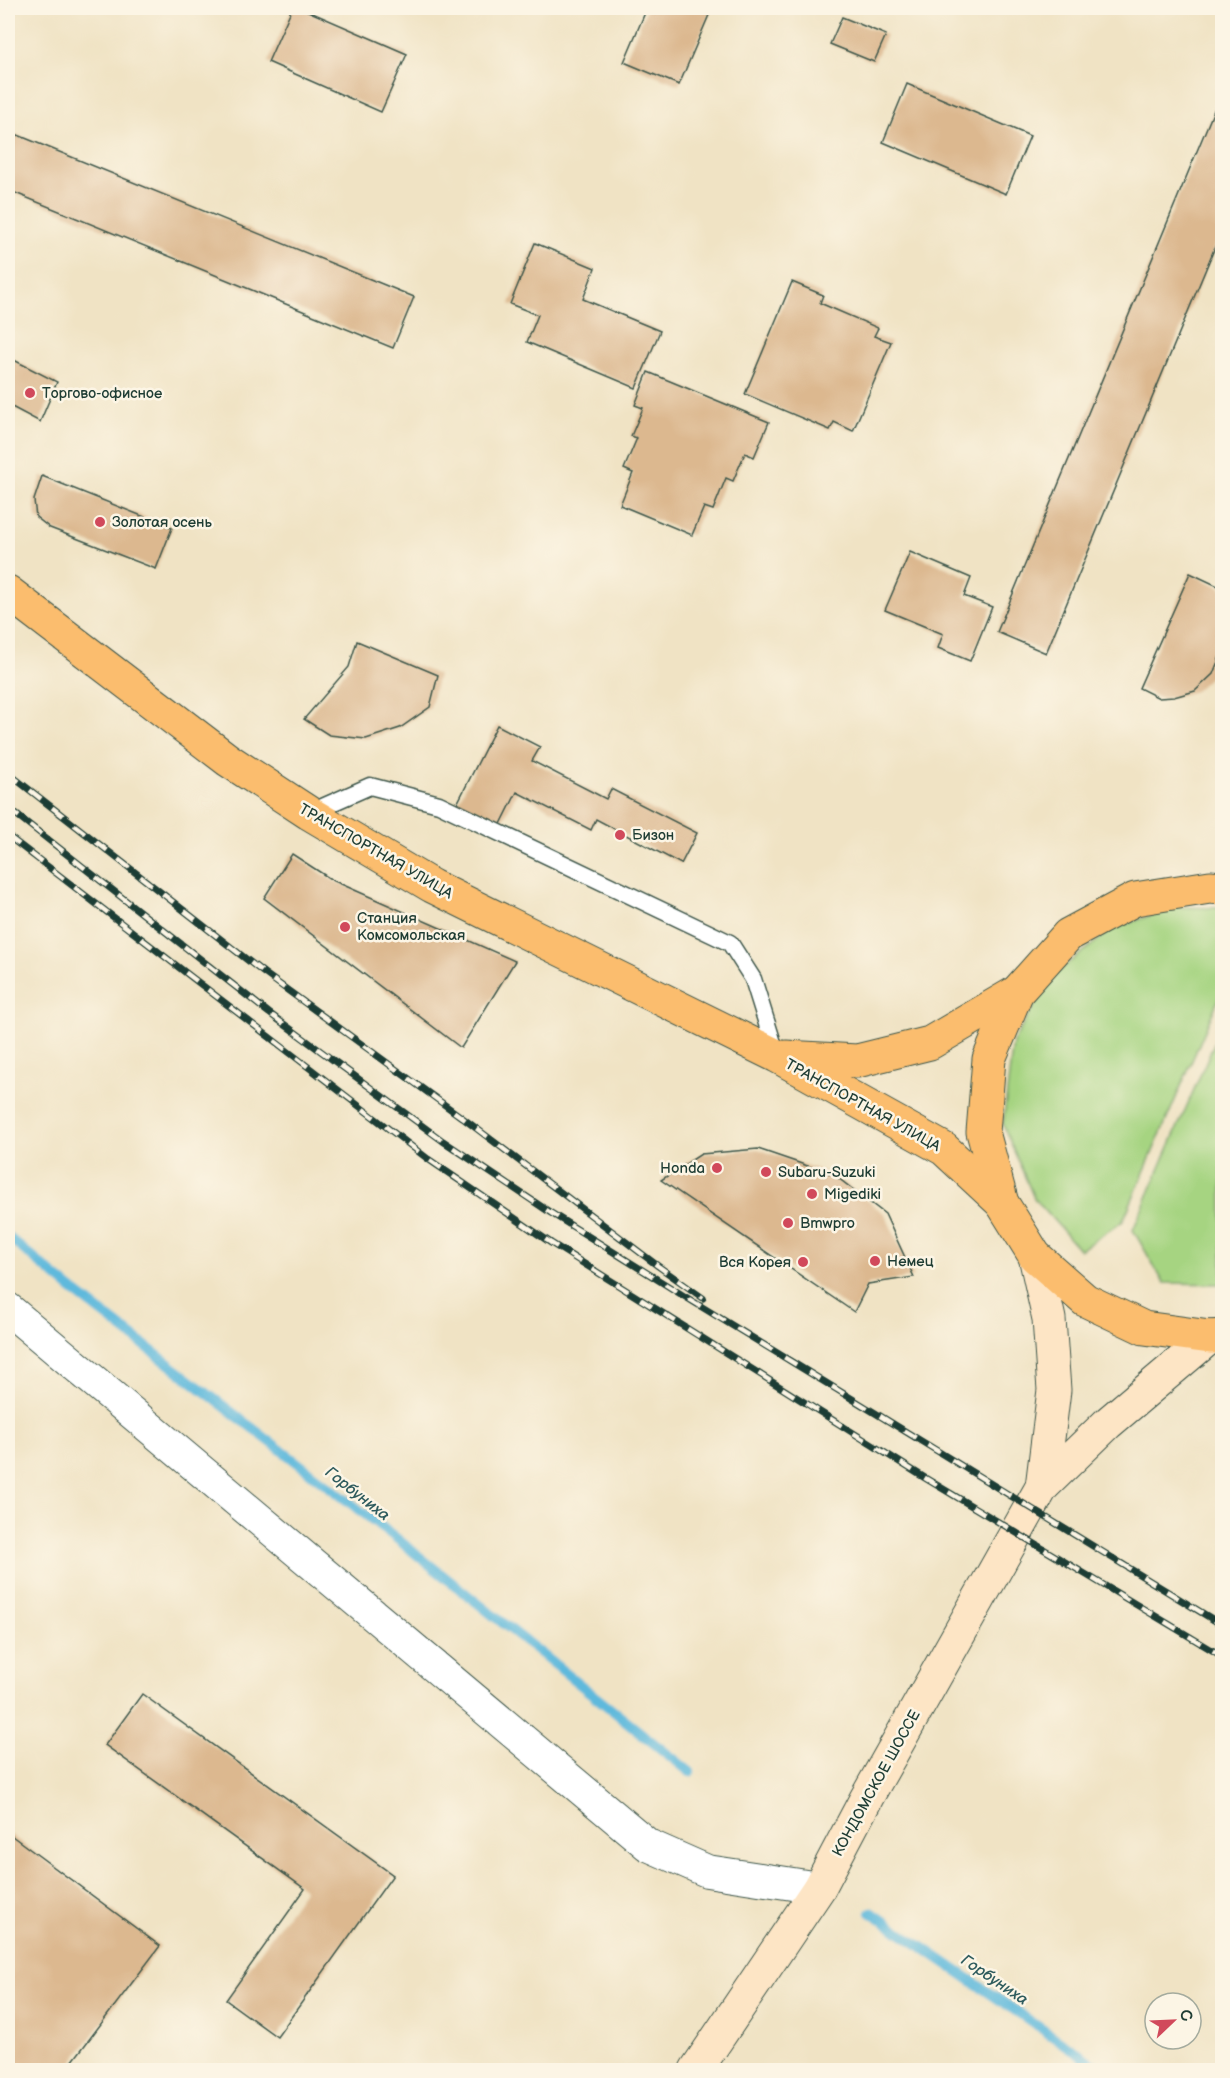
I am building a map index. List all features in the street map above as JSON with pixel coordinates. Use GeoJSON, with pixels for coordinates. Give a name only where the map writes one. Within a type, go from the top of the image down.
{"type":"FeatureCollection","features":[{"type":"Feature","properties":{"kind":"main road","name":"ТРАНСПОРТНАЯ УЛИЦА"},"geometry":{"type":"LineString","coordinates":[[8,592],[228,760],[309,813],[432,886],[777,1056],[944,1149],[1002,1203]]}},
{"type":"Feature","properties":{"kind":"main road"},"geometry":{"type":"LineString","coordinates":[[1216,1337],[1144,1328],[1085,1300],[1035,1256],[1002,1203],[983,1132],[989,1059],[1017,992],[1068,935],[1135,899],[1218,884]]}},
{"type":"Feature","properties":{"kind":"main road","name":"ТРАНСПОРТНАЯ УЛИЦА"},"geometry":{"type":"LineString","coordinates":[[777,1056],[857,1060],[930,1043],[1017,992]]}},
{"type":"Feature","properties":{"kind":"street","name":"КОНДОМСКОЕ ШОССЕ"},"geometry":{"type":"LineString","coordinates":[[1035,1256],[1049,1319],[1054,1390],[1042,1487]]}},
{"type":"Feature","properties":{"kind":"street"},"geometry":{"type":"LineString","coordinates":[[8,1310],[648,1845],[707,1871],[819,1888]]}},
{"type":"Feature","properties":{"kind":"street","name":"КОНДОМСКОЕ ШОССЕ"},"geometry":{"type":"LineString","coordinates":[[696,2070],[819,1888],[867,1797],[1042,1487],[1108,1423],[1216,1337]]}},
{"type":"Feature","properties":{"kind":"lane"},"geometry":{"type":"LineString","coordinates":[[309,813],[370,786],[439,804],[730,943],[753,979],[777,1056]]}},
{"type":"Feature","properties":{"kind":"green space"},"geometry":{"type":"Polygon","coordinates":[[[1176,907],[1222,908],[1222,991],[1123,1221],[1080,1250],[1034,1198],[1003,1125],[1013,1042],[1053,975],[1114,928],[1176,907]]]}},
{"type":"Feature","properties":{"kind":"green space"},"geometry":{"type":"Polygon","coordinates":[[[1222,1025],[1222,1284],[1164,1283],[1133,1230],[1222,1025]]]}},
{"type":"Feature","properties":{"kind":"building"},"geometry":{"type":"Polygon","coordinates":[[[292,8],[301,8],[407,54],[381,112],[268,62],[292,8]]]}},
{"type":"Feature","properties":{"kind":"building"},"geometry":{"type":"Polygon","coordinates":[[[647,8],[712,8],[679,85],[624,62],[647,8]]]}},
{"type":"Feature","properties":{"kind":"building"},"geometry":{"type":"Polygon","coordinates":[[[842,17],[886,35],[874,62],[830,44],[842,17]]]}},
{"type":"Feature","properties":{"kind":"building"},"geometry":{"type":"Polygon","coordinates":[[[907,84],[1030,136],[1006,194],[883,142],[907,84]]]}},
{"type":"Feature","properties":{"kind":"building"},"geometry":{"type":"Polygon","coordinates":[[[1222,91],[1222,230],[1046,653],[997,632],[1222,91]]]}},
{"type":"Feature","properties":{"kind":"building"},"geometry":{"type":"Polygon","coordinates":[[[8,131],[414,297],[393,348],[8,190],[8,131]]]}},
{"type":"Feature","properties":{"kind":"building"},"geometry":{"type":"Polygon","coordinates":[[[535,243],[595,268],[583,299],[660,331],[636,388],[527,342],[538,315],[510,304],[535,243]]]}},
{"type":"Feature","properties":{"kind":"building"},"geometry":{"type":"Polygon","coordinates":[[[792,282],[823,295],[820,303],[878,328],[874,336],[891,342],[853,431],[834,422],[830,430],[745,394],[792,282]]]}},
{"type":"Feature","properties":{"kind":"building","name":"Торгово-офисное"},"geometry":{"type":"Polygon","coordinates":[[[8,357],[57,382],[40,422],[8,405],[8,357]]]}},
{"type":"Feature","properties":{"kind":"building"},"geometry":{"type":"Polygon","coordinates":[[[648,372],[769,422],[754,457],[745,453],[733,481],[726,478],[713,510],[704,507],[692,535],[620,505],[633,473],[624,469],[637,438],[631,436],[643,408],[635,405],[648,372]]]}},
{"type":"Feature","properties":{"kind":"building","name":"Золотая осень"},"geometry":{"type":"Polygon","coordinates":[[[42,476],[172,528],[156,569],[50,528],[36,517],[34,500],[42,476]]]}},
{"type":"Feature","properties":{"kind":"building"},"geometry":{"type":"Polygon","coordinates":[[[910,552],[971,578],[964,596],[992,607],[970,661],[938,648],[943,634],[885,610],[910,552]]]}},
{"type":"Feature","properties":{"kind":"building"},"geometry":{"type":"Polygon","coordinates":[[[1190,573],[1222,588],[1222,651],[1213,674],[1195,691],[1174,697],[1159,698],[1139,688],[1190,573]]]}},
{"type":"Feature","properties":{"kind":"building"},"geometry":{"type":"Polygon","coordinates":[[[357,641],[438,675],[430,707],[400,728],[366,739],[329,735],[304,719],[349,667],[357,641]]]}},
{"type":"Feature","properties":{"kind":"building"},"geometry":{"type":"Polygon","coordinates":[[[497,725],[540,747],[532,761],[606,799],[611,789],[697,833],[681,864],[596,819],[591,830],[517,792],[500,826],[457,804],[497,725]]]}},
{"type":"Feature","properties":{"kind":"building"},"geometry":{"type":"Polygon","coordinates":[[[292,854],[332,880],[515,961],[461,1048],[264,898],[292,854]]]}},
{"type":"Feature","properties":{"kind":"building"},"geometry":{"type":"Polygon","coordinates":[[[758,1149],[834,1175],[885,1214],[914,1277],[868,1284],[854,1312],[661,1180],[701,1154],[758,1149]]]}},
{"type":"Feature","properties":{"kind":"building"},"geometry":{"type":"Polygon","coordinates":[[[142,1694],[393,1875],[277,2037],[226,2000],[305,1889],[105,1745],[142,1694]]]}},
{"type":"Feature","properties":{"kind":"building"},"geometry":{"type":"Polygon","coordinates":[[[8,1833],[160,1946],[66,2070],[8,2070],[8,1833]]]}},
{"type":"Feature","properties":{"kind":"waterway","name":"Горбуниха"},"geometry":{"type":"LineString","coordinates":[[8,1237],[71,1289],[396,1538],[690,1772]]}},
{"type":"Feature","properties":{"kind":"waterway","name":"Горбуниха"},"geometry":{"type":"LineString","coordinates":[[871,1912],[1102,2070]]}},
{"type":"Feature","properties":{"kind":"railway"},"geometry":{"type":"LineString","coordinates":[[8,773],[264,973],[703,1298]]}},
{"type":"Feature","properties":{"kind":"railway"},"geometry":{"type":"LineString","coordinates":[[8,808],[269,1013],[443,1141],[551,1213],[684,1296],[1222,1625]]}},
{"type":"Feature","properties":{"kind":"railway"},"geometry":{"type":"LineString","coordinates":[[8,836],[428,1159],[551,1243],[925,1478],[1222,1656]]}},
{"type":"Feature","properties":{"kind":"place","name":"Торгово-офисное"},"geometry":{"type":"Point","coordinates":[30,393]}},
{"type":"Feature","properties":{"kind":"place","name":"Золотая осень"},"geometry":{"type":"Point","coordinates":[100,522]}},
{"type":"Feature","properties":{"kind":"place","name":"Бизон"},"geometry":{"type":"Point","coordinates":[620,835]}},
{"type":"Feature","properties":{"kind":"place","name":"Станция Комсомольская"},"geometry":{"type":"Point","coordinates":[345,927]}},
{"type":"Feature","properties":{"kind":"place","name":"Honda"},"geometry":{"type":"Point","coordinates":[717,1168]}},
{"type":"Feature","properties":{"kind":"place","name":"Subaru-Suzuki"},"geometry":{"type":"Point","coordinates":[766,1172]}},
{"type":"Feature","properties":{"kind":"place","name":"Migediki"},"geometry":{"type":"Point","coordinates":[812,1194]}},
{"type":"Feature","properties":{"kind":"place","name":"Bmwpro"},"geometry":{"type":"Point","coordinates":[788,1223]}},
{"type":"Feature","properties":{"kind":"place","name":"Немец"},"geometry":{"type":"Point","coordinates":[875,1261]}},
{"type":"Feature","properties":{"kind":"place","name":"Вся Корея"},"geometry":{"type":"Point","coordinates":[803,1262]}}]}
